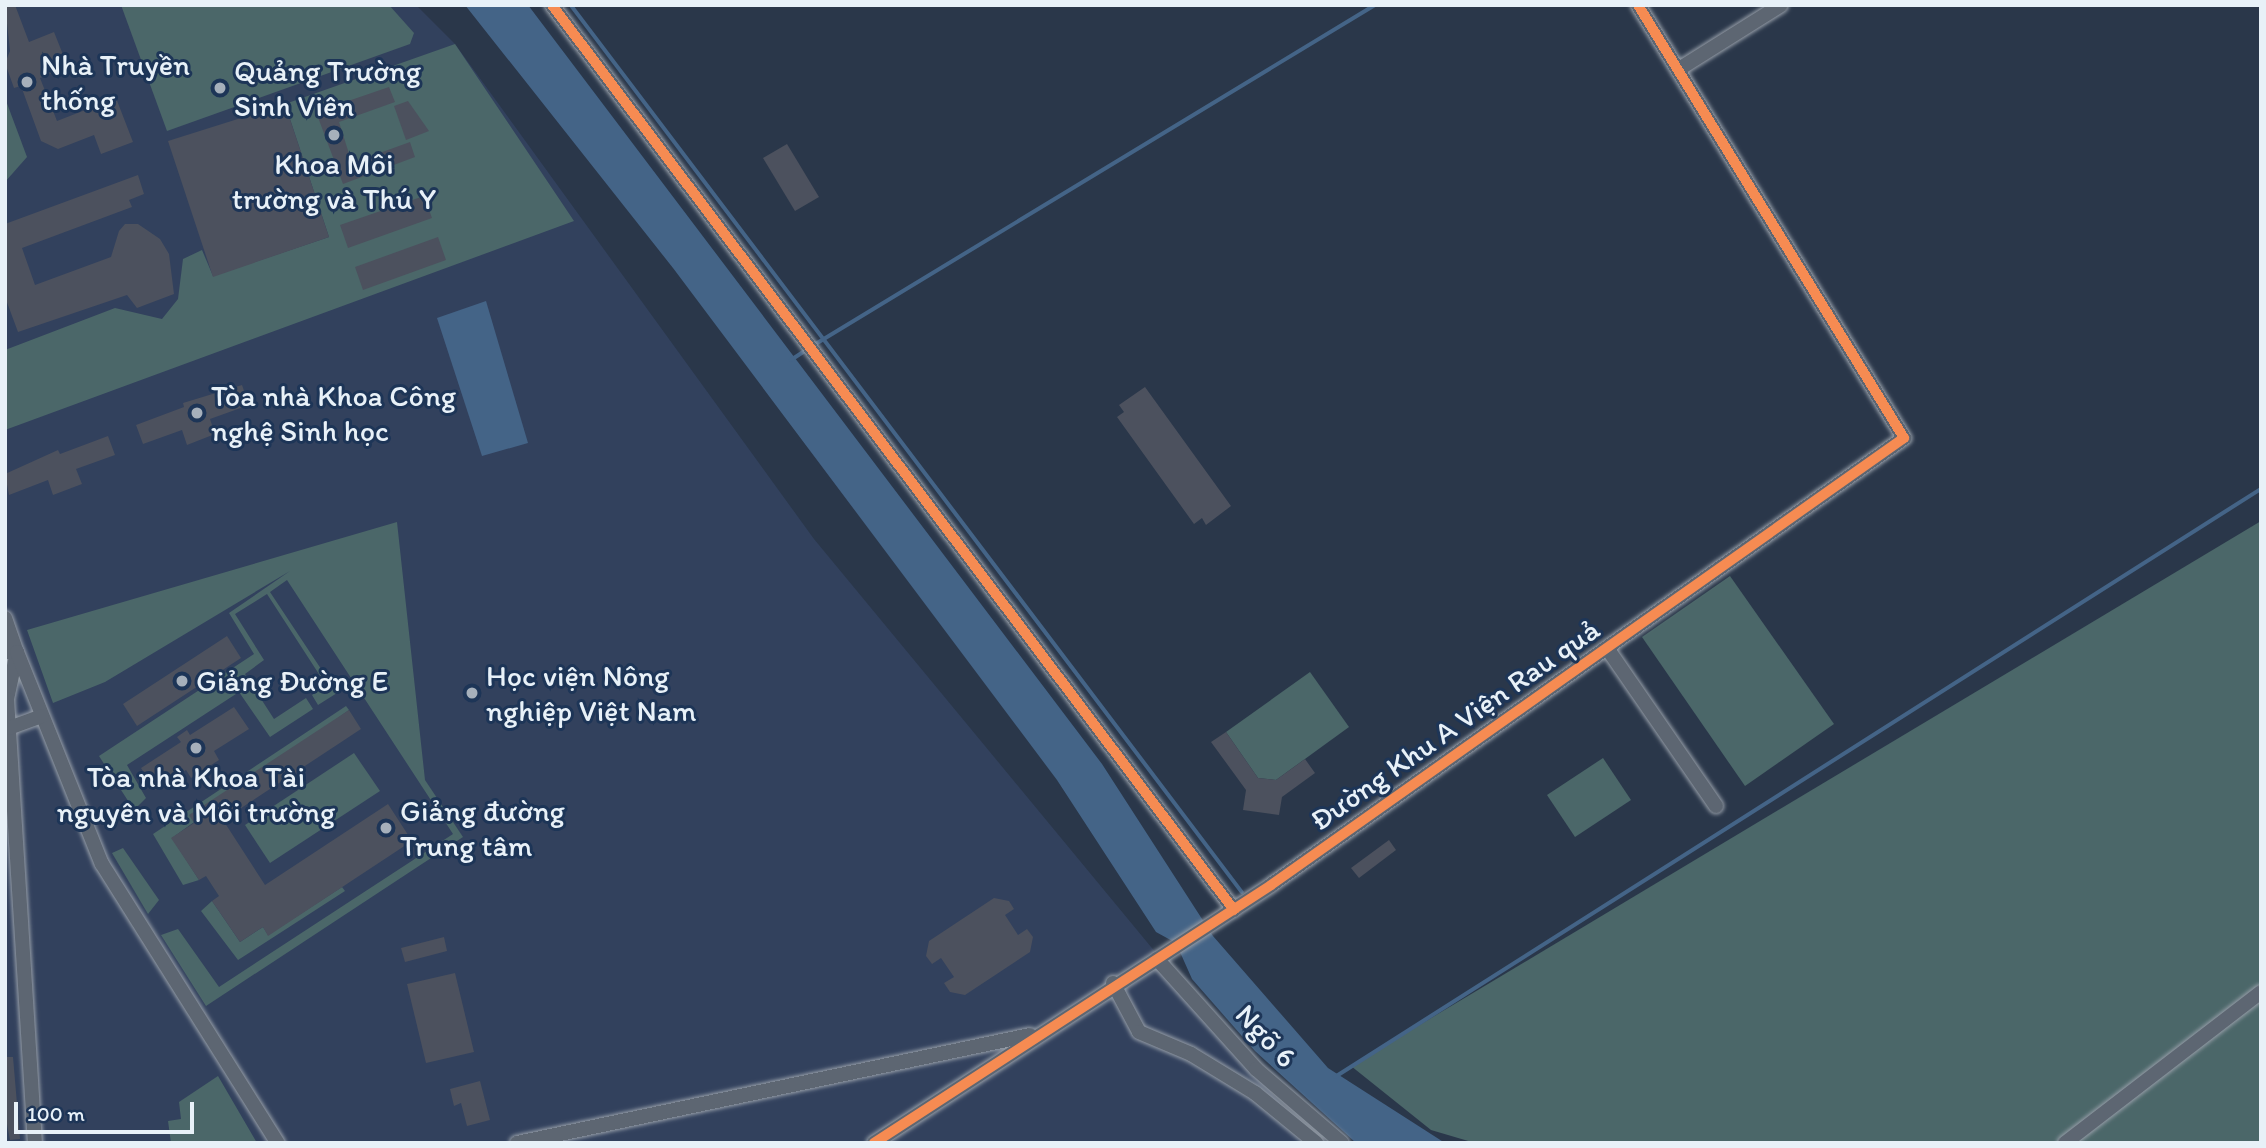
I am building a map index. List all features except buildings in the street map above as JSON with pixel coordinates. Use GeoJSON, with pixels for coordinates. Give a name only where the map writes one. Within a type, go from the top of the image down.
{"type":"FeatureCollection","features":[{"type":"Feature","properties":{"kind":"street"},"geometry":{"type":"LineString","coordinates":[[552,5],[1234,910]]}},
{"type":"Feature","properties":{"kind":"street"},"geometry":{"type":"LineString","coordinates":[[1638,5],[1679,69],[1781,5]]}},
{"type":"Feature","properties":{"kind":"street","name":"Đường Khu A Viện Rau quả"},"geometry":{"type":"LineString","coordinates":[[874,1143],[1113,983],[1159,958],[1234,910],[1904,438],[1679,69]]}},
{"type":"Feature","properties":{"kind":"street"},"geometry":{"type":"LineString","coordinates":[[5,618],[11,652],[42,716],[102,864],[278,1143]]}},
{"type":"Feature","properties":{"kind":"street"},"geometry":{"type":"LineString","coordinates":[[1607,648],[1716,806]]}},
{"type":"Feature","properties":{"kind":"street"},"geometry":{"type":"LineString","coordinates":[[11,652],[8,681],[11,867],[35,1143]]}},
{"type":"Feature","properties":{"kind":"street"},"geometry":{"type":"LineString","coordinates":[[9,728],[42,716]]}},
{"type":"Feature","properties":{"kind":"street","name":"Ngõ 6"},"geometry":{"type":"LineString","coordinates":[[1159,958],[1256,1069],[1342,1143]]}},
{"type":"Feature","properties":{"kind":"street"},"geometry":{"type":"LineString","coordinates":[[1113,983],[1139,1032],[1191,1054],[1255,1093],[1317,1143]]}},
{"type":"Feature","properties":{"kind":"street"},"geometry":{"type":"LineString","coordinates":[[2065,1143],[2261,992]]}},
{"type":"Feature","properties":{"kind":"street"},"geometry":{"type":"LineString","coordinates":[[517,1143],[1038,1033]]}},
{"type":"Feature","properties":{"kind":"shaded area","name":"Học viện Nông nghiệp Việt Nam"},"geometry":{"type":"Polygon","coordinates":[[[5,5],[416,5],[455,44],[814,539],[1313,1143],[7,1143],[5,5]]]}},
{"type":"Feature","properties":{"kind":"shaded area"},"geometry":{"type":"Polygon","coordinates":[[[465,5],[528,5],[1102,764],[1213,936],[1328,1068],[1445,1143],[1356,1143],[1255,1051],[1192,979],[1176,943],[1156,932],[1057,780],[673,268],[465,5]]]}},
{"type":"Feature","properties":{"kind":"shaded area"},"geometry":{"type":"Polygon","coordinates":[[[486,301],[528,443],[482,456],[437,318],[486,301]]]}},
{"type":"Feature","properties":{"kind":"green space","name":"Quảng Trường Sinh Viên"},"geometry":{"type":"Polygon","coordinates":[[[121,5],[389,5],[414,33],[410,44],[167,131],[121,5]]]}},
{"type":"Feature","properties":{"kind":"green space"},"geometry":{"type":"Polygon","coordinates":[[[455,44],[574,221],[5,430],[5,350],[115,308],[162,319],[178,299],[183,259],[202,250],[213,276],[329,237],[285,104],[455,44]]]}},
{"type":"Feature","properties":{"kind":"green space"},"geometry":{"type":"Polygon","coordinates":[[[5,98],[27,157],[5,182],[5,98]]]}},
{"type":"Feature","properties":{"kind":"green space"},"geometry":{"type":"Polygon","coordinates":[[[2261,521],[2261,1143],[1475,1143],[1431,1130],[1351,1066],[2261,521]]]}},
{"type":"Feature","properties":{"kind":"green space"},"geometry":{"type":"Polygon","coordinates":[[[397,522],[425,780],[463,837],[206,1006],[161,935],[178,929],[219,987],[453,834],[287,580],[270,592],[337,693],[318,705],[312,695],[326,685],[267,594],[235,614],[264,660],[245,674],[274,719],[306,698],[313,709],[270,737],[239,692],[127,765],[146,798],[134,810],[99,756],[254,654],[229,613],[290,571],[105,682],[53,703],[27,630],[397,522]]]}},
{"type":"Feature","properties":{"kind":"green space"},"geometry":{"type":"Polygon","coordinates":[[[1730,576],[1834,724],[1745,786],[1642,637],[1730,576]]]}},
{"type":"Feature","properties":{"kind":"green space"},"geometry":{"type":"Polygon","coordinates":[[[1310,672],[1349,727],[1276,780],[1258,778],[1226,732],[1310,672]]]}},
{"type":"Feature","properties":{"kind":"green space"},"geometry":{"type":"Polygon","coordinates":[[[346,706],[349,710],[172,838],[199,880],[183,885],[153,834],[346,706]]]}},
{"type":"Feature","properties":{"kind":"green space"},"geometry":{"type":"Polygon","coordinates":[[[354,753],[380,791],[270,863],[245,825],[354,753]]]}},
{"type":"Feature","properties":{"kind":"green space"},"geometry":{"type":"Polygon","coordinates":[[[1603,758],[1631,800],[1575,837],[1547,795],[1603,758]]]}},
{"type":"Feature","properties":{"kind":"green space"},"geometry":{"type":"Polygon","coordinates":[[[123,848],[159,900],[148,914],[112,853],[123,848]]]}},
{"type":"Feature","properties":{"kind":"green space"},"geometry":{"type":"Polygon","coordinates":[[[342,887],[345,891],[238,960],[201,911],[212,901],[240,942],[263,927],[268,935],[342,887]]]}},
{"type":"Feature","properties":{"kind":"green space"},"geometry":{"type":"Polygon","coordinates":[[[218,1076],[257,1143],[171,1143],[168,1121],[181,1119],[179,1102],[218,1076]]]}},
{"type":"Feature","properties":{"kind":"waterway"},"geometry":{"type":"LineString","coordinates":[[571,5],[1242,892]]}},
{"type":"Feature","properties":{"kind":"waterway"},"geometry":{"type":"LineString","coordinates":[[814,345],[1375,5]]}},
{"type":"Feature","properties":{"kind":"waterway"},"geometry":{"type":"LineString","coordinates":[[791,360],[808,349]]}},
{"type":"Feature","properties":{"kind":"waterway"},"geometry":{"type":"LineString","coordinates":[[1335,1077],[2261,489]]}},
{"type":"Feature","properties":{"kind":"cycle path"},"geometry":{"type":"LineString","coordinates":[[552,5],[1234,910]]}},
{"type":"Feature","properties":{"kind":"cycle path"},"geometry":{"type":"LineString","coordinates":[[874,1143],[1271,885],[1904,438],[1638,5]]}},
{"type":"Feature","properties":{"kind":"place","name":"Nhà Truyền thống"},"geometry":{"type":"Point","coordinates":[27,82]}},
{"type":"Feature","properties":{"kind":"place","name":"Quảng Trường Sinh Viên"},"geometry":{"type":"Point","coordinates":[220,88]}},
{"type":"Feature","properties":{"kind":"place","name":"Khoa Môi trường và Thú Y"},"geometry":{"type":"Point","coordinates":[334,135]}},
{"type":"Feature","properties":{"kind":"place","name":"Tòa nhà Khoa Công nghệ Sinh học"},"geometry":{"type":"Point","coordinates":[197,413]}},
{"type":"Feature","properties":{"kind":"place","name":"Giảng Đường E"},"geometry":{"type":"Point","coordinates":[182,681]}},
{"type":"Feature","properties":{"kind":"place","name":"Học viện Nông nghiệp Việt Nam"},"geometry":{"type":"Point","coordinates":[472,693]}},
{"type":"Feature","properties":{"kind":"place","name":"Tòa nhà Khoa Tài nguyên và Môi trường"},"geometry":{"type":"Point","coordinates":[196,748]}},
{"type":"Feature","properties":{"kind":"place","name":"Giảng đường Trung tâm"},"geometry":{"type":"Point","coordinates":[386,828]}}]}
